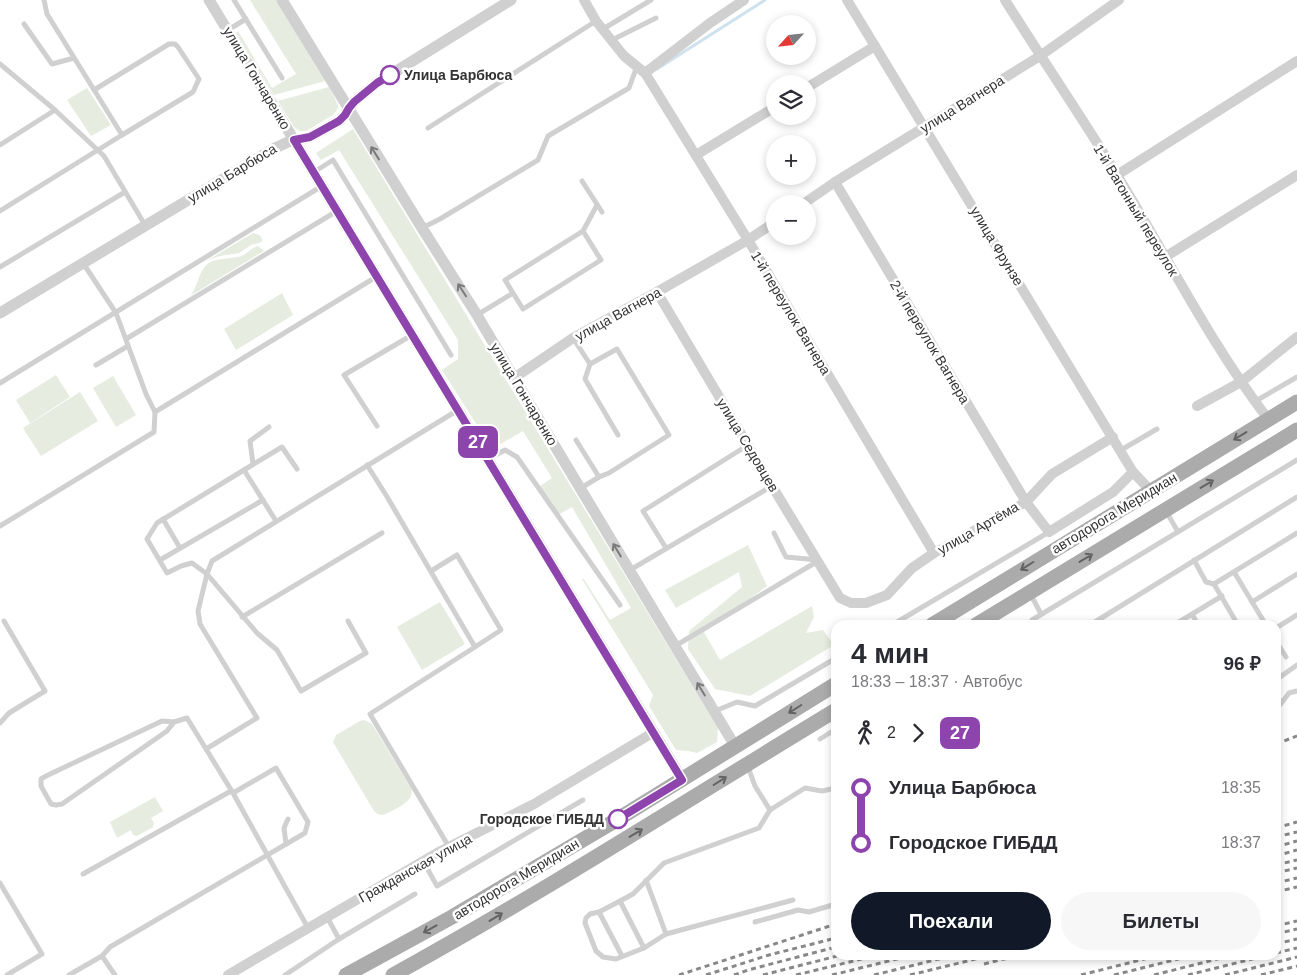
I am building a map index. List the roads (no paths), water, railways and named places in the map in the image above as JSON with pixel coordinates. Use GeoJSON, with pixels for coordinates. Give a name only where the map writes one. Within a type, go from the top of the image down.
{"type":"FeatureCollection","features":[{"type":"Feature","properties":{"kind":"main road","name":"автодорога Меридиан"},"geometry":{"type":"LineString","coordinates":[[940,620],[1150,490],[1297,402]]}},
{"type":"Feature","properties":{"kind":"main road","name":"автодорога Меридиан"},"geometry":{"type":"LineString","coordinates":[[984,620],[1297,430]]}},
{"type":"Feature","properties":{"kind":"main road","name":"автодорога Меридиан"},"geometry":{"type":"LineString","coordinates":[[346,975],[452,917],[682,780],[831,687]]}},
{"type":"Feature","properties":{"kind":"main road","name":"автодорога Меридиан"},"geometry":{"type":"LineString","coordinates":[[393,975],[463,936],[694,798],[831,713]]}},
{"type":"Feature","properties":{"kind":"main road","name":"улица Гончаренко"},"geometry":{"type":"LineString","coordinates":[[735,746],[747,764]]}},
{"type":"Feature","properties":{"kind":"main road","name":"улица Гончаренко"},"geometry":{"type":"LineString","coordinates":[[682,780],[694,798]]}},
{"type":"Feature","properties":{"kind":"street","name":"улица Гончаренко"},"geometry":{"type":"LineString","coordinates":[[209,0],[682,780]]}},
{"type":"Feature","properties":{"kind":"street","name":"улица Гончаренко"},"geometry":{"type":"LineString","coordinates":[[282,0],[422,228],[478,315],[580,489],[735,746]]}},
{"type":"Feature","properties":{"kind":"street","name":"улица Барбюса"},"geometry":{"type":"LineString","coordinates":[[0,313],[273,149],[294,140],[310,137],[339,121],[349,108],[377,83],[511,0]]}},
{"type":"Feature","properties":{"kind":"street"},"geometry":{"type":"LineString","coordinates":[[584,0],[600,25],[624,56],[646,73],[710,22],[744,0]]}},
{"type":"Feature","properties":{"kind":"street","name":"улица Фрунзе"},"geometry":{"type":"LineString","coordinates":[[847,0],[1133,472],[1150,490]]}},
{"type":"Feature","properties":{"kind":"street","name":"1-й Вагонный переулок"},"geometry":{"type":"LineString","coordinates":[[1005,0],[1117,176],[1240,382],[1268,420]]}},
{"type":"Feature","properties":{"kind":"street","name":"улица Вагнера"},"geometry":{"type":"LineString","coordinates":[[816,195],[1040,56],[1118,0]]}},
{"type":"Feature","properties":{"kind":"street"},"geometry":{"type":"LineString","coordinates":[[816,82],[875,46]]}},
{"type":"Feature","properties":{"kind":"street"},"geometry":{"type":"LineString","coordinates":[[1117,176],[1297,61]]}},
{"type":"Feature","properties":{"kind":"street","name":"1-й переулок Вагнера"},"geometry":{"type":"LineString","coordinates":[[646,73],[748,240],[934,553]]}},
{"type":"Feature","properties":{"kind":"street"},"geometry":{"type":"LineString","coordinates":[[696,155],[766,112]]}},
{"type":"Feature","properties":{"kind":"street"},"geometry":{"type":"LineString","coordinates":[[1165,257],[1297,175]]}},
{"type":"Feature","properties":{"kind":"street","name":"2-й переулок Вагнера"},"geometry":{"type":"LineString","coordinates":[[835,182],[1026,502],[1049,532]]}},
{"type":"Feature","properties":{"kind":"street","name":"улица Вагнера"},"geometry":{"type":"LineString","coordinates":[[514,378],[573,338],[657,292],[766,228]]}},
{"type":"Feature","properties":{"kind":"street","name":"улица Седовцев"},"geometry":{"type":"LineString","coordinates":[[657,292],[840,598]]}},
{"type":"Feature","properties":{"kind":"street"},"geometry":{"type":"LineString","coordinates":[[1197,406],[1240,382],[1297,337]]}},
{"type":"Feature","properties":{"kind":"street","name":"улица Артёма"},"geometry":{"type":"LineString","coordinates":[[840,598],[851,603],[866,603],[887,595],[912,568],[934,553],[1026,502],[1052,474],[1113,438]]}},
{"type":"Feature","properties":{"kind":"street"},"geometry":{"type":"LineString","coordinates":[[1049,532],[1113,492],[1133,472]]}},
{"type":"Feature","properties":{"kind":"street","name":"Гражданская улица"},"geometry":{"type":"LineString","coordinates":[[228,975],[423,861],[534,804],[654,732]]}},
{"type":"Feature","properties":{"kind":"lane"},"geometry":{"type":"LineString","coordinates":[[44,0],[46,14],[122,135]]}},
{"type":"Feature","properties":{"kind":"lane"},"geometry":{"type":"LineString","coordinates":[[234,0],[282,78]]}},
{"type":"Feature","properties":{"kind":"lane"},"geometry":{"type":"LineString","coordinates":[[428,128],[600,25],[651,0]]}},
{"type":"Feature","properties":{"kind":"lane"},"geometry":{"type":"LineString","coordinates":[[612,40],[656,18]]}},
{"type":"Feature","properties":{"kind":"lane"},"geometry":{"type":"LineString","coordinates":[[227,31],[246,19]]}},
{"type":"Feature","properties":{"kind":"lane"},"geometry":{"type":"LineString","coordinates":[[24,24],[52,64],[74,58]]}},
{"type":"Feature","properties":{"kind":"lane"},"geometry":{"type":"LineString","coordinates":[[0,210],[193,92],[198,79],[178,47],[175,44],[170,44],[94,90]]}},
{"type":"Feature","properties":{"kind":"lane"},"geometry":{"type":"LineString","coordinates":[[0,64],[55,110],[104,156],[145,226]]}},
{"type":"Feature","properties":{"kind":"lane"},"geometry":{"type":"LineString","coordinates":[[422,228],[538,160],[548,136],[629,88],[636,66]]}},
{"type":"Feature","properties":{"kind":"lane"},"geometry":{"type":"LineString","coordinates":[[0,145],[55,110]]}},
{"type":"Feature","properties":{"kind":"lane"},"geometry":{"type":"LineString","coordinates":[[314,172],[333,160],[451,355]]}},
{"type":"Feature","properties":{"kind":"lane"},"geometry":{"type":"LineString","coordinates":[[582,181],[602,212]]}},
{"type":"Feature","properties":{"kind":"lane"},"geometry":{"type":"LineString","coordinates":[[0,383],[322,186]]}},
{"type":"Feature","properties":{"kind":"lane"},"geometry":{"type":"LineString","coordinates":[[0,267],[125,192]]}},
{"type":"Feature","properties":{"kind":"lane"},"geometry":{"type":"LineString","coordinates":[[583,231],[601,260],[523,309],[505,280],[583,231],[597,204]]}},
{"type":"Feature","properties":{"kind":"lane"},"geometry":{"type":"LineString","coordinates":[[126,339],[337,210]]}},
{"type":"Feature","properties":{"kind":"lane"},"geometry":{"type":"LineString","coordinates":[[0,526],[154,432],[155,412],[146,394],[116,313],[83,263]]}},
{"type":"Feature","properties":{"kind":"lane"},"geometry":{"type":"LineString","coordinates":[[155,412],[377,276]]}},
{"type":"Feature","properties":{"kind":"lane"},"geometry":{"type":"LineString","coordinates":[[478,315],[513,293]]}},
{"type":"Feature","properties":{"kind":"lane"},"geometry":{"type":"LineString","coordinates":[[377,426],[344,374],[413,334]]}},
{"type":"Feature","properties":{"kind":"lane"},"geometry":{"type":"LineString","coordinates":[[573,338],[590,364]]}},
{"type":"Feature","properties":{"kind":"lane"},"geometry":{"type":"LineString","coordinates":[[96,365],[128,346]]}},
{"type":"Feature","properties":{"kind":"lane"},"geometry":{"type":"LineString","coordinates":[[580,489],[669,436],[617,349],[590,364],[585,379],[618,435]]}},
{"type":"Feature","properties":{"kind":"lane"},"geometry":{"type":"LineString","coordinates":[[1254,402],[1297,377]]}},
{"type":"Feature","properties":{"kind":"lane"},"geometry":{"type":"LineString","coordinates":[[206,749],[257,718],[200,624],[198,611],[212,560],[458,410]]}},
{"type":"Feature","properties":{"kind":"lane"},"geometry":{"type":"LineString","coordinates":[[253,464],[250,441],[269,427]]}},
{"type":"Feature","properties":{"kind":"lane"},"geometry":{"type":"LineString","coordinates":[[1121,450],[1157,429]]}},
{"type":"Feature","properties":{"kind":"lane"},"geometry":{"type":"LineString","coordinates":[[576,440],[599,477]]}},
{"type":"Feature","properties":{"kind":"lane"},"geometry":{"type":"LineString","coordinates":[[666,548],[643,511],[748,445]]}},
{"type":"Feature","properties":{"kind":"lane"},"geometry":{"type":"LineString","coordinates":[[296,469],[282,447],[157,523],[148,539],[167,573],[192,563],[207,574],[242,617],[277,650],[301,691],[366,653],[348,621]]}},
{"type":"Feature","properties":{"kind":"lane"},"geometry":{"type":"LineString","coordinates":[[488,459],[505,450],[517,457],[620,605]]}},
{"type":"Feature","properties":{"kind":"lane"},"geometry":{"type":"LineString","coordinates":[[1032,620],[1297,460]]}},
{"type":"Feature","properties":{"kind":"lane"},"geometry":{"type":"LineString","coordinates":[[368,465],[475,647]]}},
{"type":"Feature","properties":{"kind":"lane"},"geometry":{"type":"LineString","coordinates":[[244,470],[276,521]]}},
{"type":"Feature","properties":{"kind":"lane"},"geometry":{"type":"LineString","coordinates":[[630,570],[772,486]]}},
{"type":"Feature","properties":{"kind":"lane"},"geometry":{"type":"LineString","coordinates":[[1098,620],[1297,498]]}},
{"type":"Feature","properties":{"kind":"lane"},"geometry":{"type":"LineString","coordinates":[[160,560],[263,500]]}},
{"type":"Feature","properties":{"kind":"lane"},"geometry":{"type":"LineString","coordinates":[[1165,510],[1178,532]]}},
{"type":"Feature","properties":{"kind":"lane"},"geometry":{"type":"LineString","coordinates":[[163,519],[180,548]]}},
{"type":"Feature","properties":{"kind":"lane"},"geometry":{"type":"LineString","coordinates":[[900,620],[1049,532]]}},
{"type":"Feature","properties":{"kind":"lane"},"geometry":{"type":"LineString","coordinates":[[242,617],[382,533]]}},
{"type":"Feature","properties":{"kind":"lane"},"geometry":{"type":"LineString","coordinates":[[774,533],[786,557],[818,560]]}},
{"type":"Feature","properties":{"kind":"lane"},"geometry":{"type":"LineString","coordinates":[[1214,584],[1297,533]]}},
{"type":"Feature","properties":{"kind":"lane"},"geometry":{"type":"LineString","coordinates":[[431,570],[457,555],[502,630],[370,714],[450,847]]}},
{"type":"Feature","properties":{"kind":"lane"},"geometry":{"type":"LineString","coordinates":[[675,646],[818,560]]}},
{"type":"Feature","properties":{"kind":"lane"},"geometry":{"type":"LineString","coordinates":[[1194,560],[1206,582],[1214,584],[1235,620]]}},
{"type":"Feature","properties":{"kind":"lane"},"geometry":{"type":"LineString","coordinates":[[1234,572],[1263,620]]}},
{"type":"Feature","properties":{"kind":"lane"},"geometry":{"type":"LineString","coordinates":[[1252,602],[1297,574]]}},
{"type":"Feature","properties":{"kind":"lane"},"geometry":{"type":"LineString","coordinates":[[1030,592],[1041,614]]}},
{"type":"Feature","properties":{"kind":"lane"},"geometry":{"type":"LineString","coordinates":[[1182,620],[1222,596]]}},
{"type":"Feature","properties":{"kind":"lane"},"geometry":{"type":"LineString","coordinates":[[1192,614],[1195,620]]}},
{"type":"Feature","properties":{"kind":"lane"},"geometry":{"type":"LineString","coordinates":[[1281,625],[1297,615]]}},
{"type":"Feature","properties":{"kind":"lane"},"geometry":{"type":"LineString","coordinates":[[0,724],[9,713],[45,691],[4,621]]}},
{"type":"Feature","properties":{"kind":"lane"},"geometry":{"type":"LineString","coordinates":[[1281,650],[1286,658]]}},
{"type":"Feature","properties":{"kind":"lane"},"geometry":{"type":"LineString","coordinates":[[714,711],[737,702],[756,706],[831,661]]}},
{"type":"Feature","properties":{"kind":"lane"},"geometry":{"type":"LineString","coordinates":[[1281,676],[1297,665]]}},
{"type":"Feature","properties":{"kind":"lane"},"geometry":{"type":"LineString","coordinates":[[1281,703],[1289,693],[1297,690]]}},
{"type":"Feature","properties":{"kind":"lane"},"geometry":{"type":"LineString","coordinates":[[174,722],[167,731],[62,804],[52,804],[41,786],[41,779],[46,776],[162,721],[174,722],[187,718],[232,792],[308,928]]}},
{"type":"Feature","properties":{"kind":"lane"},"geometry":{"type":"LineString","coordinates":[[820,738],[831,732]]}},
{"type":"Feature","properties":{"kind":"lane"},"geometry":{"type":"LineString","coordinates":[[747,764],[755,786],[770,810]]}},
{"type":"Feature","properties":{"kind":"lane"},"geometry":{"type":"LineString","coordinates":[[69,975],[102,956],[110,947],[305,832],[308,822],[276,768],[83,874]]}},
{"type":"Feature","properties":{"kind":"lane"},"geometry":{"type":"LineString","coordinates":[[793,900],[666,934],[644,948],[616,959],[603,957],[596,951],[585,923],[586,918],[590,914],[599,912],[632,894],[664,864],[759,828],[770,810],[805,788],[822,791],[831,789]]}},
{"type":"Feature","properties":{"kind":"lane"},"geometry":{"type":"LineString","coordinates":[[423,861],[438,886],[583,800]]}},
{"type":"Feature","properties":{"kind":"lane"},"geometry":{"type":"LineString","coordinates":[[286,844],[284,828],[288,819]]}},
{"type":"Feature","properties":{"kind":"lane"},"geometry":{"type":"LineString","coordinates":[[646,880],[666,934]]}},
{"type":"Feature","properties":{"kind":"lane"},"geometry":{"type":"LineString","coordinates":[[0,883],[42,954],[6,975]]}},
{"type":"Feature","properties":{"kind":"lane"},"geometry":{"type":"LineString","coordinates":[[285,975],[415,894]]}},
{"type":"Feature","properties":{"kind":"lane"},"geometry":{"type":"LineString","coordinates":[[620,901],[644,948]]}},
{"type":"Feature","properties":{"kind":"lane"},"geometry":{"type":"LineString","coordinates":[[755,922],[798,910],[810,912],[831,906]]}},
{"type":"Feature","properties":{"kind":"lane"},"geometry":{"type":"LineString","coordinates":[[599,912],[622,956]]}},
{"type":"Feature","properties":{"kind":"lane"},"geometry":{"type":"LineString","coordinates":[[327,917],[339,940]]}},
{"type":"Feature","properties":{"kind":"lane"},"geometry":{"type":"LineString","coordinates":[[102,956],[115,975]]}},
{"type":"Feature","properties":{"kind":"waterway"},"geometry":{"type":"LineString","coordinates":[[657,69],[765,0]]}},
{"type":"Feature","properties":{"kind":"railway"},"geometry":{"type":"LineString","coordinates":[[1281,742],[1297,736]]}},
{"type":"Feature","properties":{"kind":"railway"},"geometry":{"type":"LineString","coordinates":[[1281,827],[1297,822]]}},
{"type":"Feature","properties":{"kind":"railway"},"geometry":{"type":"LineString","coordinates":[[1281,836],[1297,832]]}},
{"type":"Feature","properties":{"kind":"railway"},"geometry":{"type":"LineString","coordinates":[[1281,846],[1297,841]]}},
{"type":"Feature","properties":{"kind":"railway"},"geometry":{"type":"LineString","coordinates":[[1281,855],[1297,850]]}},
{"type":"Feature","properties":{"kind":"railway"},"geometry":{"type":"LineString","coordinates":[[1281,864],[1297,860]]}},
{"type":"Feature","properties":{"kind":"railway"},"geometry":{"type":"LineString","coordinates":[[1281,872],[1297,868]]}},
{"type":"Feature","properties":{"kind":"railway"},"geometry":{"type":"LineString","coordinates":[[1281,882],[1297,878]]}},
{"type":"Feature","properties":{"kind":"railway"},"geometry":{"type":"LineString","coordinates":[[1281,891],[1297,887]]}},
{"type":"Feature","properties":{"kind":"railway"},"geometry":{"type":"LineString","coordinates":[[1281,925],[1297,921]]}},
{"type":"Feature","properties":{"kind":"railway"},"geometry":{"type":"LineString","coordinates":[[679,975],[831,926]]}},
{"type":"Feature","properties":{"kind":"railway"},"geometry":{"type":"LineString","coordinates":[[1281,933],[1297,929]]}},
{"type":"Feature","properties":{"kind":"railway"},"geometry":{"type":"LineString","coordinates":[[706,975],[769,955],[831,939]]}},
{"type":"Feature","properties":{"kind":"railway"},"geometry":{"type":"LineString","coordinates":[[1281,943],[1297,939]]}},
{"type":"Feature","properties":{"kind":"railway"},"geometry":{"type":"LineString","coordinates":[[734,975],[831,948]]}},
{"type":"Feature","properties":{"kind":"railway"},"geometry":{"type":"LineString","coordinates":[[1281,952],[1297,948]]}},
{"type":"Feature","properties":{"kind":"railway"},"geometry":{"type":"LineString","coordinates":[[1225,975],[1297,957]]}},
{"type":"Feature","properties":{"kind":"railway"},"geometry":{"type":"LineString","coordinates":[[763,975],[831,958]]}},
{"type":"Feature","properties":{"kind":"railway"},"geometry":{"type":"LineString","coordinates":[[796,975],[858,960]]}},
{"type":"Feature","properties":{"kind":"railway"},"geometry":{"type":"LineString","coordinates":[[832,975],[893,960]]}},
{"type":"Feature","properties":{"kind":"railway"},"geometry":{"type":"LineString","coordinates":[[874,975],[935,960]]}},
{"type":"Feature","properties":{"kind":"railway"},"geometry":{"type":"LineString","coordinates":[[910,975],[972,960]]}},
{"type":"Feature","properties":{"kind":"railway"},"geometry":{"type":"LineString","coordinates":[[984,964],[1000,960]]}},
{"type":"Feature","properties":{"kind":"railway"},"geometry":{"type":"LineString","coordinates":[[1081,975],[1140,960]]}},
{"type":"Feature","properties":{"kind":"railway"},"geometry":{"type":"LineString","coordinates":[[1114,975],[1174,960]]}},
{"type":"Feature","properties":{"kind":"railway"},"geometry":{"type":"LineString","coordinates":[[1154,975],[1213,960]]}},
{"type":"Feature","properties":{"kind":"railway"},"geometry":{"type":"LineString","coordinates":[[1188,975],[1248,960]]}},
{"type":"Feature","properties":{"kind":"railway"},"geometry":{"type":"LineString","coordinates":[[1261,975],[1297,966]]}},
{"type":"Feature","properties":{"kind":"place","name":"Улица Барбюса"},"geometry":{"type":"Point","coordinates":[390,75]}},
{"type":"Feature","properties":{"kind":"place","name":"Городское ГИБДД"},"geometry":{"type":"Point","coordinates":[618,819]}}]}
